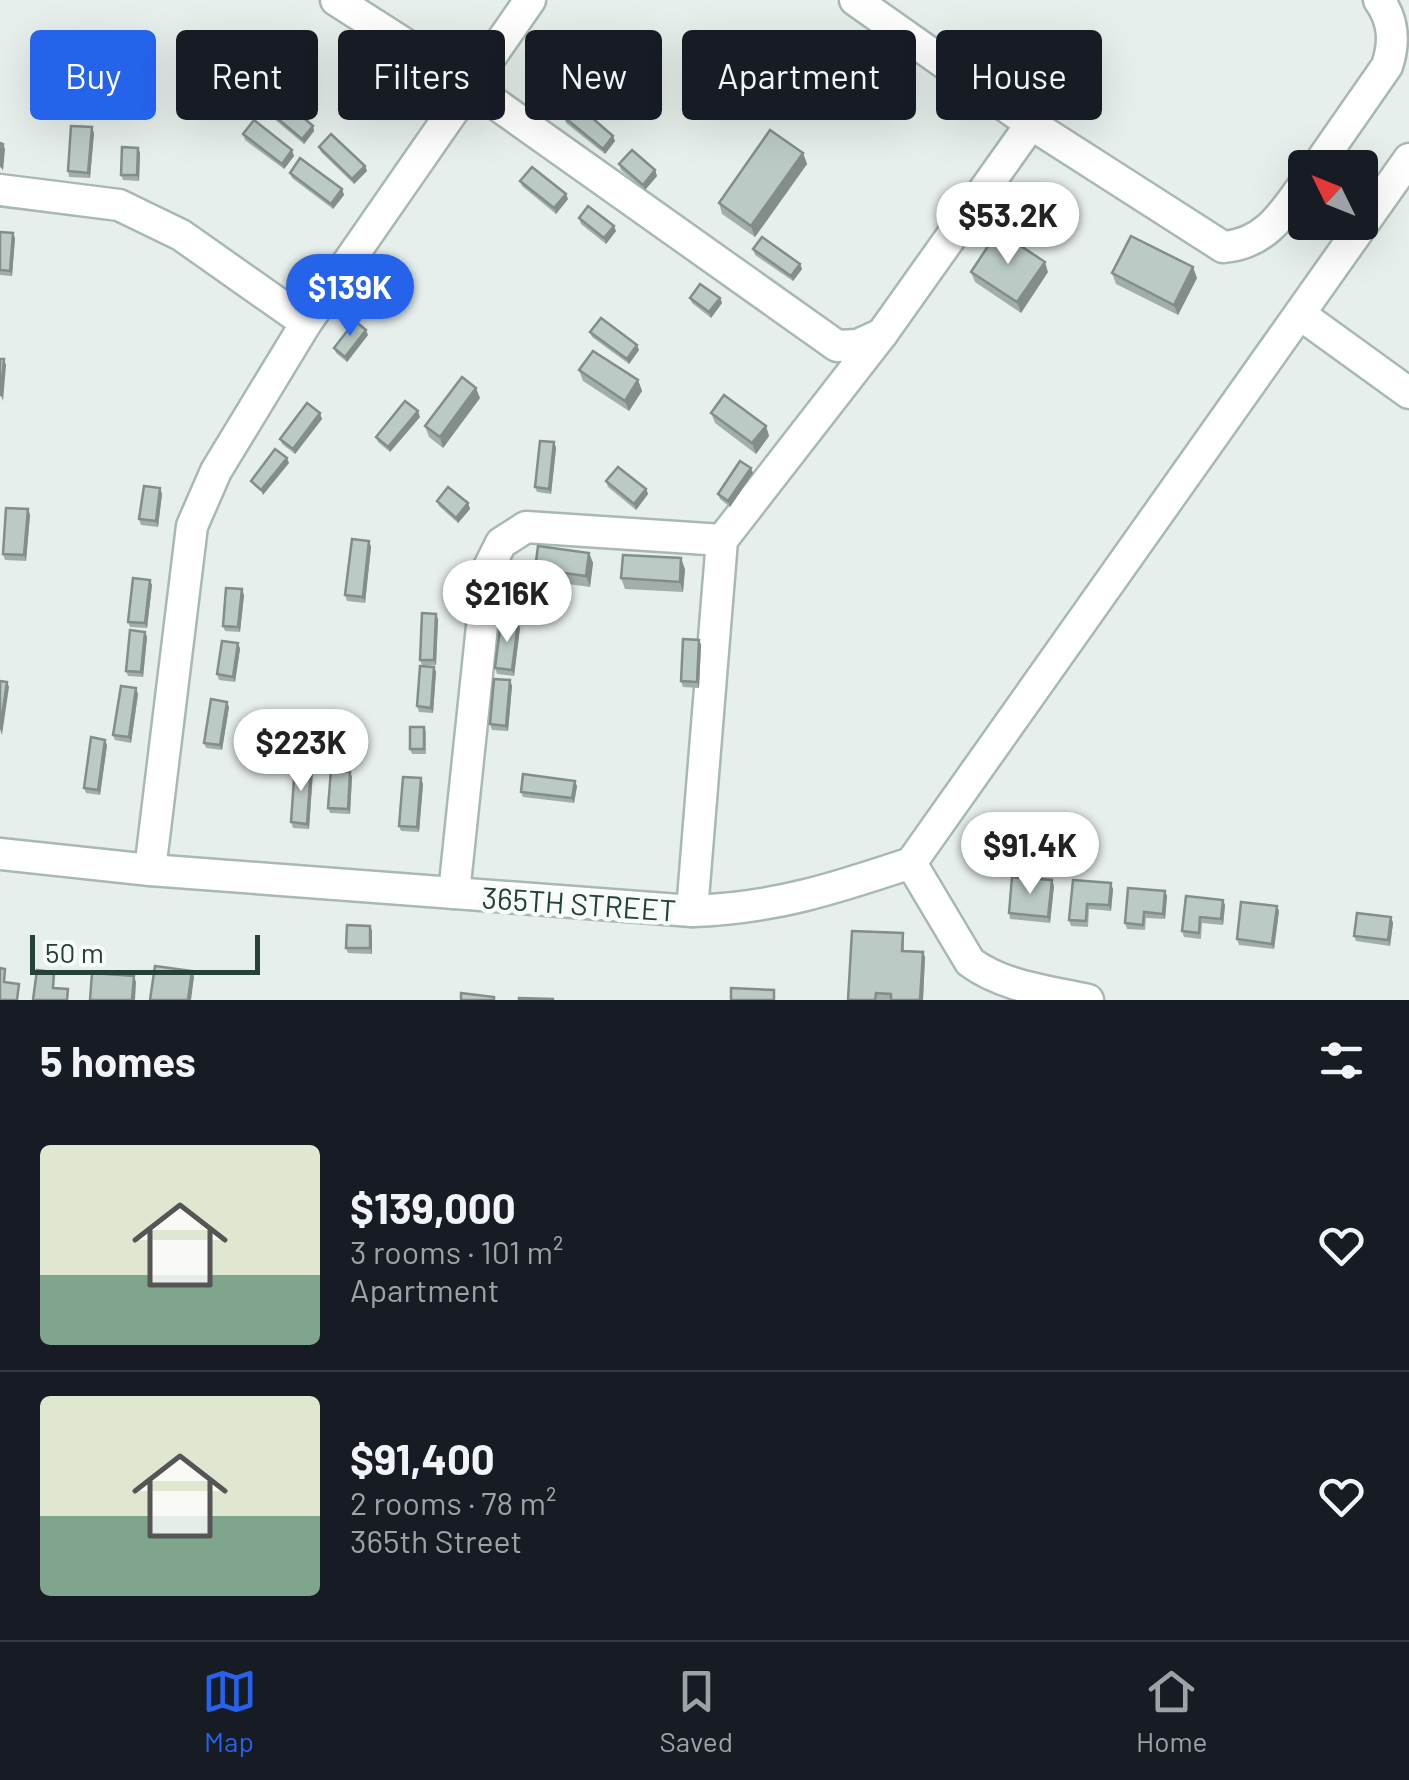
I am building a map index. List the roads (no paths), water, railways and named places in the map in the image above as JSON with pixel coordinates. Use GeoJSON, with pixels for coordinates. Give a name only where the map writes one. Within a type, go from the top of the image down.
{"type":"FeatureCollection","features":[{"type":"Feature","properties":{"kind":"street"},"geometry":{"type":"LineString","coordinates":[[336,0],[383,30]]}},
{"type":"Feature","properties":{"kind":"street"},"geometry":{"type":"LineString","coordinates":[[505,38],[530,0]]}},
{"type":"Feature","properties":{"kind":"street"},"geometry":{"type":"LineString","coordinates":[[1329,150],[1387,66],[1393,50],[1393,33],[1379,0]]}},
{"type":"Feature","properties":{"kind":"street"},"geometry":{"type":"LineString","coordinates":[[863,2],[1030,124],[1222,247],[1240,246],[1267,231],[1288,204]]}},
{"type":"Feature","properties":{"kind":"street"},"geometry":{"type":"LineString","coordinates":[[505,110],[836,346],[858,345],[882,334]]}},
{"type":"Feature","properties":{"kind":"street"},"geometry":{"type":"LineString","coordinates":[[150,870],[192,526],[216,471],[306,322],[449,120]]}},
{"type":"Feature","properties":{"kind":"street"},"geometry":{"type":"LineString","coordinates":[[692,911],[722,540],[882,334],[1030,124]]}},
{"type":"Feature","properties":{"kind":"street"},"geometry":{"type":"LineString","coordinates":[[1088,1000],[1017,985],[983,972],[970,962],[912,863],[1409,159]]}},
{"type":"Feature","properties":{"kind":"street"},"geometry":{"type":"LineString","coordinates":[[0,190],[119,205],[180,234],[306,322]]}},
{"type":"Feature","properties":{"kind":"street"},"geometry":{"type":"LineString","coordinates":[[1301,314],[1409,393]]}},
{"type":"Feature","properties":{"kind":"street"},"geometry":{"type":"LineString","coordinates":[[454,893],[488,569],[501,544],[526,527],[722,540]]}},
{"type":"Feature","properties":{"kind":"street","name":"365TH STREET"},"geometry":{"type":"LineString","coordinates":[[0,854],[150,870],[692,911],[750,908],[808,896],[912,863]]}}]}
